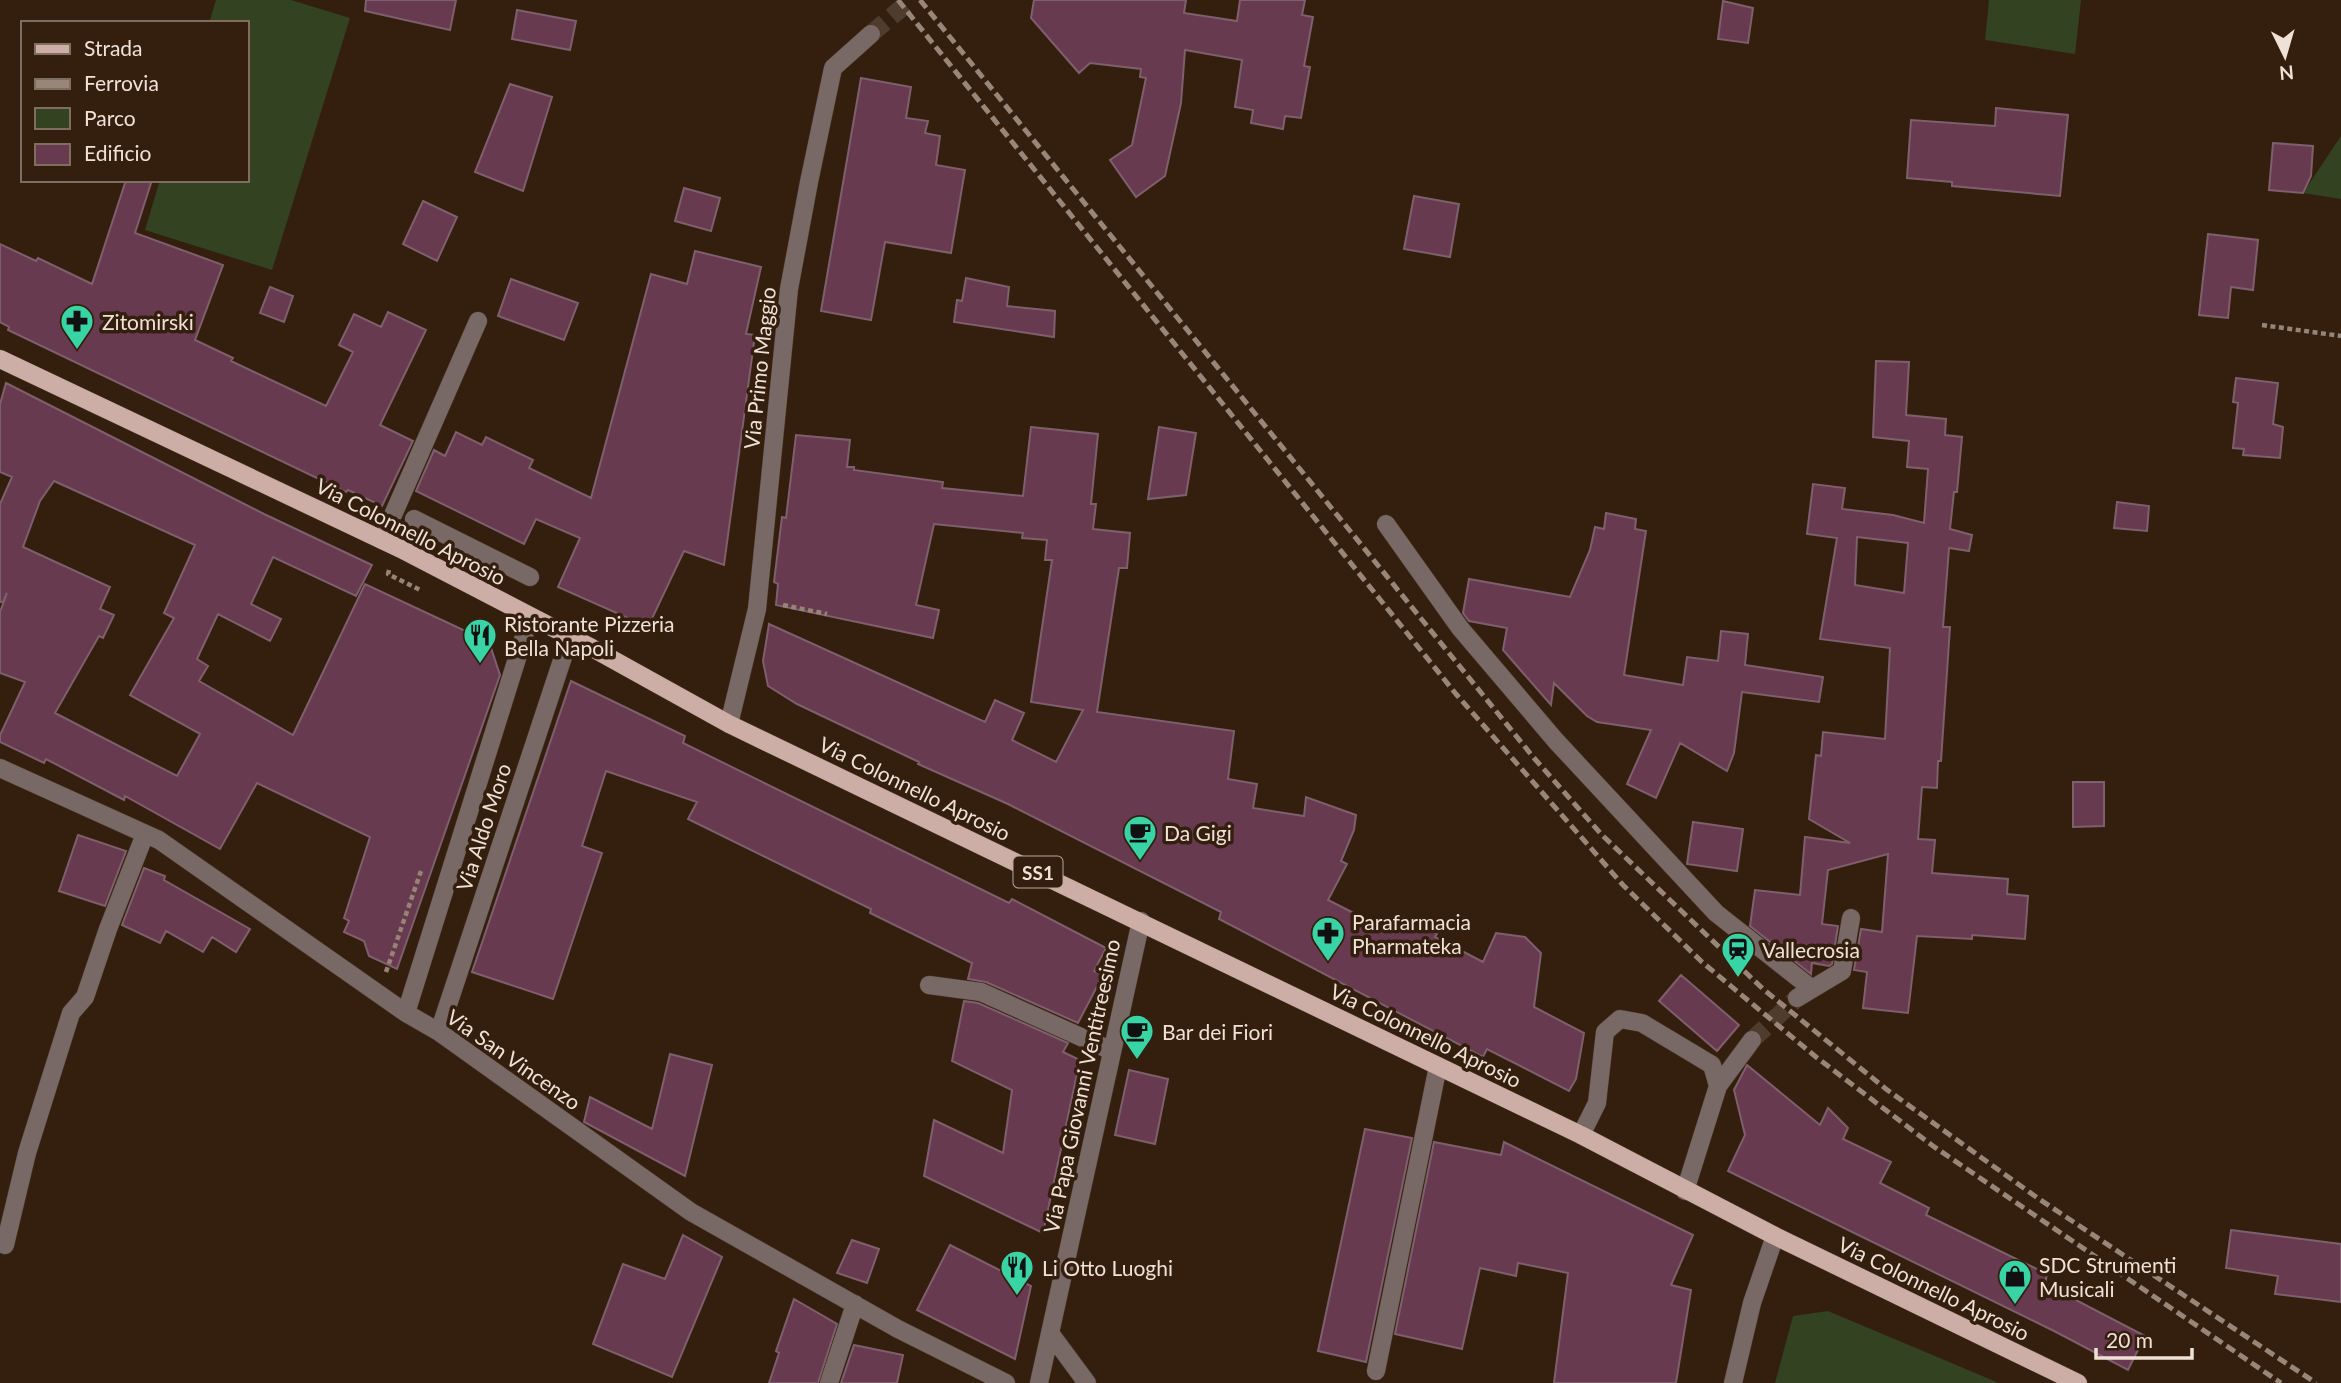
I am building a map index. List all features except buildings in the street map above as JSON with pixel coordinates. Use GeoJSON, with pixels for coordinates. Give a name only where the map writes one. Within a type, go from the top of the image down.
{"type":"FeatureCollection","features":[{"type":"Feature","properties":{"kind":"main road","name":"Via Colonnello Aprosio"},"geometry":{"type":"LineString","coordinates":[[0,359],[382,540],[570,636],[729,724],[1581,1135],[1775,1236],[2078,1383]]}},
{"type":"Feature","properties":{"kind":"street","name":"Via Primo Maggio"},"geometry":{"type":"LineString","coordinates":[[729,724],[758,600],[789,289],[809,182],[833,68],[871,34]]}},
{"type":"Feature","properties":{"kind":"street"},"geometry":{"type":"LineString","coordinates":[[382,540],[478,321]]}},
{"type":"Feature","properties":{"kind":"street"},"geometry":{"type":"LineString","coordinates":[[414,519],[530,577]]}},
{"type":"Feature","properties":{"kind":"street"},"geometry":{"type":"LineString","coordinates":[[1386,524],[1460,628],[1556,741],[1716,913],[1804,993],[1842,971],[1851,918]]}},
{"type":"Feature","properties":{"kind":"street","name":"Via Aldo Moro"},"geometry":{"type":"LineString","coordinates":[[406,1013],[530,617]]}},
{"type":"Feature","properties":{"kind":"street","name":"Via Aldo Moro"},"geometry":{"type":"LineString","coordinates":[[439,1032],[570,636]]}},
{"type":"Feature","properties":{"kind":"street","name":"Via San Vincenzo"},"geometry":{"type":"LineString","coordinates":[[0,768],[169,847],[406,1013],[439,1032],[691,1212],[898,1329],[1006,1383]]}},
{"type":"Feature","properties":{"kind":"street"},"geometry":{"type":"LineString","coordinates":[[5,1245],[27,1153],[71,1013],[85,997],[145,834]]}},
{"type":"Feature","properties":{"kind":"street","name":"Via Papa Giovanni Ventitreesimo"},"geometry":{"type":"LineString","coordinates":[[1040,1383],[1140,921]]}},
{"type":"Feature","properties":{"kind":"street"},"geometry":{"type":"LineString","coordinates":[[929,985],[981,992],[1112,1051]]}},
{"type":"Feature","properties":{"kind":"street"},"geometry":{"type":"LineString","coordinates":[[1581,1135],[1597,1103],[1605,1032],[1620,1019],[1642,1023],[1712,1065],[1718,1086]]}},
{"type":"Feature","properties":{"kind":"street"},"geometry":{"type":"LineString","coordinates":[[1685,1191],[1718,1086],[1752,1040]]}},
{"type":"Feature","properties":{"kind":"street"},"geometry":{"type":"LineString","coordinates":[[1376,1371],[1438,1066]]}},
{"type":"Feature","properties":{"kind":"street"},"geometry":{"type":"LineString","coordinates":[[1733,1383],[1752,1303],[1775,1236]]}},
{"type":"Feature","properties":{"kind":"street"},"geometry":{"type":"LineString","coordinates":[[829,1383],[855,1304]]}},
{"type":"Feature","properties":{"kind":"street"},"geometry":{"type":"LineString","coordinates":[[1051,1333],[1087,1383]]}},
{"type":"Feature","properties":{"kind":"path"},"geometry":{"type":"LineString","coordinates":[[2262,325],[2341,336]]}},
{"type":"Feature","properties":{"kind":"path"},"geometry":{"type":"LineString","coordinates":[[758,600],[827,614]]}},
{"type":"Feature","properties":{"kind":"green space"},"geometry":{"type":"Polygon","coordinates":[[[216,0],[291,0],[350,18],[272,270],[145,230],[159,182],[248,182],[248,21],[210,21],[216,0]]]}},
{"type":"Feature","properties":{"kind":"green space"},"geometry":{"type":"Polygon","coordinates":[[[1989,0],[2081,0],[2075,54],[1985,40],[1989,0]]]}},
{"type":"Feature","properties":{"kind":"green space"},"geometry":{"type":"Polygon","coordinates":[[[2341,136],[2341,199],[2303,193],[2341,136]]]}},
{"type":"Feature","properties":{"kind":"green space"},"geometry":{"type":"Polygon","coordinates":[[[1828,1311],[1999,1383],[1775,1383],[1793,1316],[1828,1311]]]}},
{"type":"Feature","properties":{"kind":"tunnel"},"geometry":{"type":"LineString","coordinates":[[871,34],[911,0]]}},
{"type":"Feature","properties":{"kind":"tunnel"},"geometry":{"type":"LineString","coordinates":[[1752,1040],[1797,998]]}},
{"type":"Feature","properties":{"kind":"railway"},"geometry":{"type":"LineString","coordinates":[[898,0],[1456,694],[1623,885],[1702,962],[1816,1057],[1933,1146],[2281,1383]]}},
{"type":"Feature","properties":{"kind":"railway"},"geometry":{"type":"LineString","coordinates":[[920,0],[1534,758],[1602,835],[1763,989],[1886,1089],[2039,1199],[2316,1383]]}},
{"type":"Feature","properties":{"kind":"place","name":"Zitomirski"},"geometry":{"type":"Point","coordinates":[77,351]}},
{"type":"Feature","properties":{"kind":"place","name":"Ristorante Pizzeria Bella Napoli"},"geometry":{"type":"Point","coordinates":[480,665]}},
{"type":"Feature","properties":{"kind":"place","name":"Da Gigi"},"geometry":{"type":"Point","coordinates":[1140,862]}},
{"type":"Feature","properties":{"kind":"place","name":"Parafarmacia Pharmateka"},"geometry":{"type":"Point","coordinates":[1328,963]}},
{"type":"Feature","properties":{"kind":"place","name":"Vallecrosia"},"geometry":{"type":"Point","coordinates":[1738,979]}},
{"type":"Feature","properties":{"kind":"place","name":"Bar dei Fiori"},"geometry":{"type":"Point","coordinates":[1137,1061]}},
{"type":"Feature","properties":{"kind":"place","name":"Li Otto Luoghi"},"geometry":{"type":"Point","coordinates":[1017,1297]}},
{"type":"Feature","properties":{"kind":"place","name":"SDC Strumenti Musicali"},"geometry":{"type":"Point","coordinates":[2015,1306]}}]}
